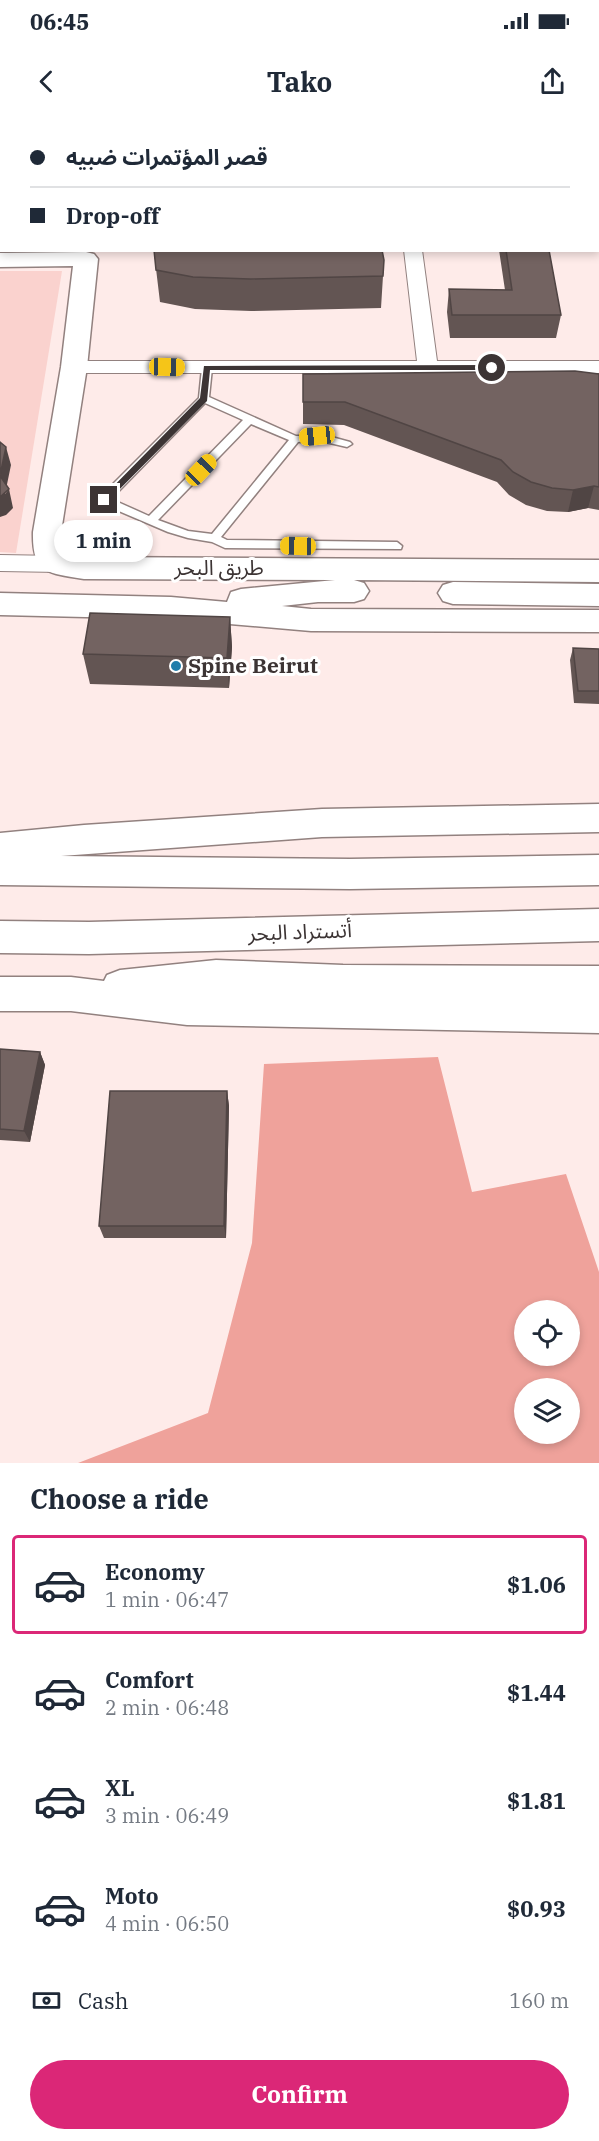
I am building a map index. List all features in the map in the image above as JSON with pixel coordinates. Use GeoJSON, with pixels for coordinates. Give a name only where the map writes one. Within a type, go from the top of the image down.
{"type":"FeatureCollection","features":[{"type":"Feature","properties":{"kind":"main road"},"geometry":{"type":"LineString","coordinates":[[0,260],[86,255],[74,367],[46,532],[48,554],[59,564]]}},
{"type":"Feature","properties":{"kind":"main road","name":"طريق البحر"},"geometry":{"type":"LineString","coordinates":[[59,564],[84,568],[599,571]]}},
{"type":"Feature","properties":{"kind":"main road"},"geometry":{"type":"LineString","coordinates":[[171,608],[318,591],[599,595]]}},
{"type":"Feature","properties":{"kind":"main road","name":"طريق البحر"},"geometry":{"type":"LineString","coordinates":[[0,604],[171,608],[311,620],[599,621]]}},
{"type":"Feature","properties":{"kind":"main road"},"geometry":{"type":"LineString","coordinates":[[0,848],[84,839],[322,823],[599,818]]}},
{"type":"Feature","properties":{"kind":"main road"},"geometry":{"type":"LineString","coordinates":[[0,870],[350,874],[599,870]]}},
{"type":"Feature","properties":{"kind":"main road","name":"أتستراد البحر"},"geometry":{"type":"LineString","coordinates":[[0,937],[89,938],[599,925]]}},
{"type":"Feature","properties":{"kind":"main road"},"geometry":{"type":"LineString","coordinates":[[71,994],[147,983],[216,978],[343,982],[599,983]]}},
{"type":"Feature","properties":{"kind":"main road"},"geometry":{"type":"LineString","coordinates":[[0,994],[71,994],[187,1008],[599,1016]]}},
{"type":"Feature","properties":{"kind":"street"},"geometry":{"type":"LineString","coordinates":[[413,252],[428,368]]}},
{"type":"Feature","properties":{"kind":"street"},"geometry":{"type":"LineString","coordinates":[[74,367],[599,367]]}},
{"type":"Feature","properties":{"kind":"street"},"geometry":{"type":"LineString","coordinates":[[0,563],[59,564]]}},
{"type":"Feature","properties":{"kind":"lane"},"geometry":{"type":"LineString","coordinates":[[207,368],[204,399],[104,500],[195,537],[215,537],[225,544],[397,546]]}},
{"type":"Feature","properties":{"kind":"lane"},"geometry":{"type":"LineString","coordinates":[[204,399],[295,439],[317,436],[332,438],[347,444]]}},
{"type":"Feature","properties":{"kind":"lane"},"geometry":{"type":"LineString","coordinates":[[151,520],[250,419]]}},
{"type":"Feature","properties":{"kind":"lane"},"geometry":{"type":"LineString","coordinates":[[215,537],[295,439]]}},
{"type":"Feature","properties":{"kind":"shaded area"},"geometry":{"type":"Polygon","coordinates":[[[0,271],[62,271],[16,553],[0,552],[0,271]]]}},
{"type":"Feature","properties":{"kind":"shaded area"},"geometry":{"type":"Polygon","coordinates":[[[438,1057],[472,1192],[566,1174],[599,1272],[599,1463],[78,1463],[208,1413],[252,1243],[264,1064],[438,1057]]]}},
{"type":"Feature","properties":{"kind":"building"},"geometry":{"type":"Polygon","coordinates":[[[154,252],[382,252],[384,260],[383,276],[250,279],[193,277],[156,270],[154,252]]]}},
{"type":"Feature","properties":{"kind":"building"},"geometry":{"type":"Polygon","coordinates":[[[506,252],[549,252],[561,315],[452,315],[449,289],[512,290],[506,252]]]}},
{"type":"Feature","properties":{"kind":"building"},"geometry":{"type":"Polygon","coordinates":[[[575,371],[599,374],[599,487],[573,490],[552,488],[531,482],[513,472],[501,460],[345,402],[303,402],[303,374],[575,371]]]}},
{"type":"Feature","properties":{"kind":"building"},"geometry":{"type":"Polygon","coordinates":[[[0,442],[6,447],[0,475],[0,442]]]}},
{"type":"Feature","properties":{"kind":"building"},"geometry":{"type":"Polygon","coordinates":[[[0,476],[9,489],[0,497],[0,476]]]}},
{"type":"Feature","properties":{"kind":"building"},"geometry":{"type":"Polygon","coordinates":[[[90,613],[230,617],[227,658],[83,654],[90,613]]]}},
{"type":"Feature","properties":{"kind":"building"},"geometry":{"type":"Polygon","coordinates":[[[573,648],[599,649],[599,691],[578,691],[573,648]]]}},
{"type":"Feature","properties":{"kind":"building"},"geometry":{"type":"Polygon","coordinates":[[[0,1049],[40,1052],[24,1131],[0,1129],[0,1049]]]}},
{"type":"Feature","properties":{"kind":"building"},"geometry":{"type":"Polygon","coordinates":[[[110,1091],[227,1091],[224,1226],[99,1226],[110,1091]]]}},
{"type":"Feature","properties":{"kind":"place","name":"Spine Beirut"},"geometry":{"type":"Point","coordinates":[176,666]}},
{"type":"Feature","properties":{"kind":"route"},"geometry":{"type":"LineString","coordinates":[[104,500],[204,399],[207,368],[492,368]]}}]}
